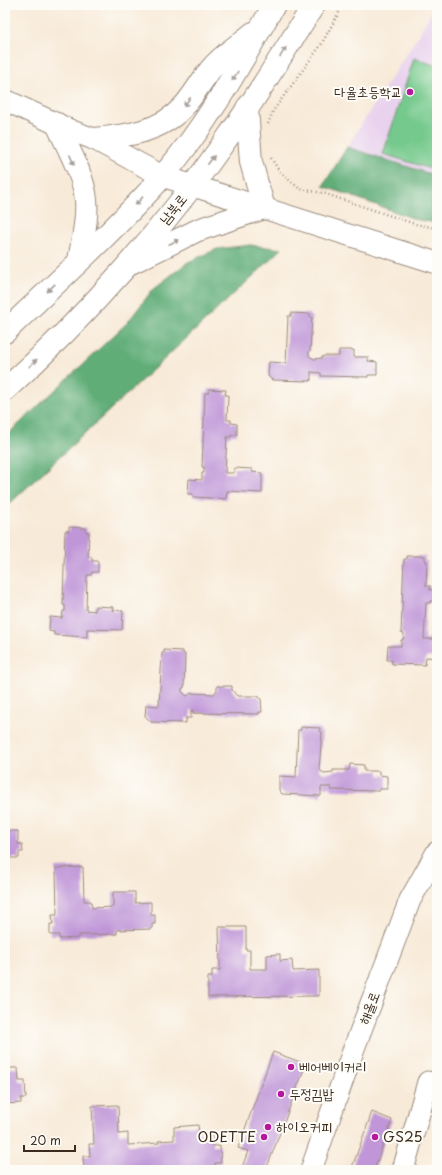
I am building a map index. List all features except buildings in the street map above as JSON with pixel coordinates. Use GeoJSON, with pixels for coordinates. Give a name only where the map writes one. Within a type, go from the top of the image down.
{"type":"FeatureCollection","features":[{"type":"Feature","properties":{"kind":"main road","name":"남북로"},"geometry":{"type":"LineString","coordinates":[[5,332],[79,261],[162,176],[206,120],[237,73],[274,5]]}},
{"type":"Feature","properties":{"kind":"main road","name":"남북로"},"geometry":{"type":"LineString","coordinates":[[5,390],[86,309],[127,265],[192,185],[228,137],[314,5]]}},
{"type":"Feature","properties":{"kind":"main road"},"geometry":{"type":"LineString","coordinates":[[94,139],[128,136],[150,129],[170,119],[184,106],[212,68],[263,25]]}},
{"type":"Feature","properties":{"kind":"main road"},"geometry":{"type":"LineString","coordinates":[[127,265],[198,230],[264,208],[251,162],[247,108]]}},
{"type":"Feature","properties":{"kind":"main road"},"geometry":{"type":"LineString","coordinates":[[57,124],[82,183],[86,199],[86,220],[79,261]]}},
{"type":"Feature","properties":{"kind":"street"},"geometry":{"type":"LineString","coordinates":[[5,100],[94,139],[162,176],[437,263]]}},
{"type":"Feature","properties":{"kind":"street","name":"해올로"},"geometry":{"type":"LineString","coordinates":[[311,1170],[353,1051],[410,900],[437,852]]}},
{"type":"Feature","properties":{"kind":"street"},"geometry":{"type":"LineString","coordinates":[[403,1170],[428,1082]]}},
{"type":"Feature","properties":{"kind":"path"},"geometry":{"type":"LineString","coordinates":[[266,131],[273,111],[321,45],[343,5]]}},
{"type":"Feature","properties":{"kind":"path"},"geometry":{"type":"LineString","coordinates":[[270,156],[280,172],[300,189],[323,193],[415,224],[437,228]]}},
{"type":"Feature","properties":{"kind":"shaded area","name":"다율초등학교"},"geometry":{"type":"Polygon","coordinates":[[[435,5],[437,5],[437,176],[347,147],[418,36],[435,5]]]}},
{"type":"Feature","properties":{"kind":"green space"},"geometry":{"type":"Polygon","coordinates":[[[414,58],[437,66],[437,171],[383,154],[414,58]]]}},
{"type":"Feature","properties":{"kind":"green space"},"geometry":{"type":"Polygon","coordinates":[[[347,147],[437,176],[437,223],[418,220],[323,186],[347,147]]]}},
{"type":"Feature","properties":{"kind":"green space"},"geometry":{"type":"Polygon","coordinates":[[[250,245],[282,249],[5,508],[5,437],[128,322],[153,289],[188,262],[217,249],[250,245]]]}},
{"type":"Feature","properties":{"kind":"place","name":"다율초등학교"},"geometry":{"type":"Point","coordinates":[410,92]}},
{"type":"Feature","properties":{"kind":"place","name":"베어베이커리"},"geometry":{"type":"Point","coordinates":[291,1067]}},
{"type":"Feature","properties":{"kind":"place","name":"두정김밥"},"geometry":{"type":"Point","coordinates":[281,1094]}},
{"type":"Feature","properties":{"kind":"place","name":"하이오커피"},"geometry":{"type":"Point","coordinates":[268,1127]}},
{"type":"Feature","properties":{"kind":"place","name":"ODETTE"},"geometry":{"type":"Point","coordinates":[264,1137]}},
{"type":"Feature","properties":{"kind":"place","name":"GS25"},"geometry":{"type":"Point","coordinates":[375,1137]}}]}
